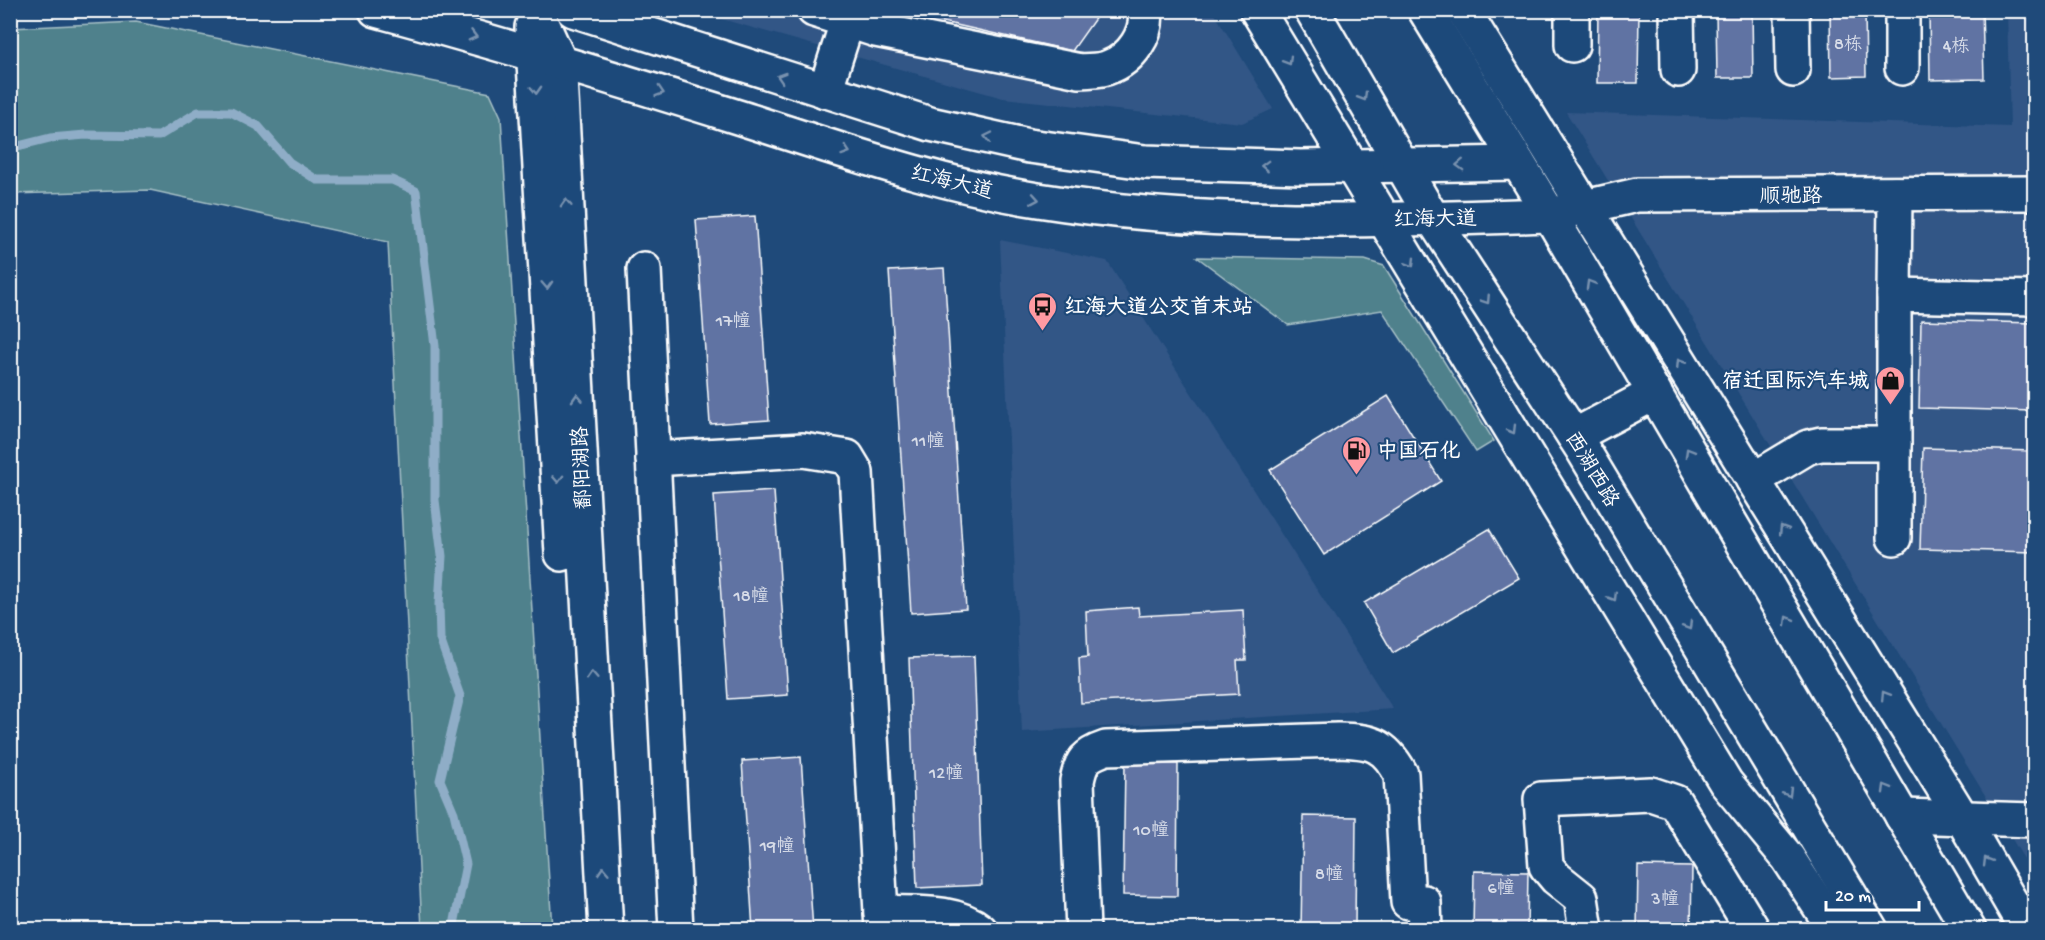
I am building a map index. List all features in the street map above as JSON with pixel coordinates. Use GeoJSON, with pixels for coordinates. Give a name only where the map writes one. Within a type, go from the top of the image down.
{"type":"FeatureCollection","features":[{"type":"Feature","properties":{"kind":"main road","name":"红海大道"},"geometry":{"type":"LineString","coordinates":[[376,10],[546,56],[938,180],[1027,198],[1138,212],[1295,220],[1550,215]]}},
{"type":"Feature","properties":{"kind":"main road","name":"鄱阳湖路"},"geometry":{"type":"LineString","coordinates":[[531,10],[546,56],[584,930]]}},
{"type":"Feature","properties":{"kind":"main road","name":"鄱阳湖路"},"geometry":{"type":"LineString","coordinates":[[536,10],[546,56],[606,930]]}},
{"type":"Feature","properties":{"kind":"main road"},"geometry":{"type":"LineString","coordinates":[[573,10],[930,124],[1029,146],[1145,162],[1352,167],[1518,163]]}},
{"type":"Feature","properties":{"kind":"main road"},"geometry":{"type":"LineString","coordinates":[[814,10],[849,16],[876,30],[1080,71],[1107,68],[1126,59],[1140,38],[1147,21],[1145,10]]}},
{"type":"Feature","properties":{"kind":"main road"},"geometry":{"type":"LineString","coordinates":[[1257,10],[1726,783],[1788,858],[1835,930]]}},
{"type":"Feature","properties":{"kind":"main road","name":"西湖西路"},"geometry":{"type":"LineString","coordinates":[[1312,10],[1433,219],[1574,436],[1871,930]]}},
{"type":"Feature","properties":{"kind":"main road"},"geometry":{"type":"LineString","coordinates":[[1425,10],[1550,215],[1969,930]]}},
{"type":"Feature","properties":{"kind":"main road"},"geometry":{"type":"LineString","coordinates":[[1463,10],[1962,818],[2027,930]]}},
{"type":"Feature","properties":{"kind":"main road"},"geometry":{"type":"LineString","coordinates":[[1572,10],[1572,45]]}},
{"type":"Feature","properties":{"kind":"main road"},"geometry":{"type":"LineString","coordinates":[[1677,10],[1678,70]]}},
{"type":"Feature","properties":{"kind":"main road"},"geometry":{"type":"LineString","coordinates":[[1792,10],[1793,70]]}},
{"type":"Feature","properties":{"kind":"main road"},"geometry":{"type":"LineString","coordinates":[[1902,10],[1902,68]]}},
{"type":"Feature","properties":{"kind":"main road"},"geometry":{"type":"LineString","coordinates":[[825,91],[849,16]]}},
{"type":"Feature","properties":{"kind":"main road","name":"顺驰路"},"geometry":{"type":"LineString","coordinates":[[1550,215],[1637,195],[2034,193]]}},
{"type":"Feature","properties":{"kind":"main road"},"geometry":{"type":"LineString","coordinates":[[1894,538],[1895,194]]}},
{"type":"Feature","properties":{"kind":"main road"},"geometry":{"type":"LineString","coordinates":[[644,269],[676,930]]}},
{"type":"Feature","properties":{"kind":"main road"},"geometry":{"type":"LineString","coordinates":[[1894,295],[2034,298]]}},
{"type":"Feature","properties":{"kind":"main road"},"geometry":{"type":"LineString","coordinates":[[1574,436],[1655,393]]}},
{"type":"Feature","properties":{"kind":"main road"},"geometry":{"type":"LineString","coordinates":[[1753,480],[1808,447],[1821,444],[1894,444]]}},
{"type":"Feature","properties":{"kind":"main road"},"geometry":{"type":"LineString","coordinates":[[653,459],[803,450],[847,457],[856,472],[882,921],[948,915],[961,919],[980,930]]}},
{"type":"Feature","properties":{"kind":"main road"},"geometry":{"type":"LineString","coordinates":[[1083,930],[1077,782],[1080,762],[1090,754],[1106,748],[1338,740],[1367,741],[1381,748],[1392,758],[1401,774],[1408,902],[1424,902],[1425,930]]}},
{"type":"Feature","properties":{"kind":"main road"},"geometry":{"type":"LineString","coordinates":[[1586,930],[1581,898],[1546,866],[1541,799],[1650,794],[1675,802],[1753,930]]}},
{"type":"Feature","properties":{"kind":"main road"},"geometry":{"type":"LineString","coordinates":[[1902,816],[2034,820]]}},
{"type":"Feature","properties":{"kind":"shaded area"},"geometry":{"type":"Polygon","coordinates":[[[693,11],[1213,11],[1273,109],[1242,123],[1003,98],[693,11]]]}},
{"type":"Feature","properties":{"kind":"shaded area","name":"宿迁国际汽车城"},"geometry":{"type":"Polygon","coordinates":[[[2007,11],[2034,11],[2034,875],[1566,112],[2010,127],[2007,11]]]}},
{"type":"Feature","properties":{"kind":"shaded area"},"geometry":{"type":"Polygon","coordinates":[[[1000,240],[1107,261],[1393,709],[1022,732],[1000,240]]]}},
{"type":"Feature","properties":{"kind":"green space"},"geometry":{"type":"Polygon","coordinates":[[[136,22],[490,93],[501,117],[552,929],[422,929],[388,242],[150,190],[11,194],[11,28],[136,22]]]}},
{"type":"Feature","properties":{"kind":"green space"},"geometry":{"type":"Polygon","coordinates":[[[1197,257],[1365,260],[1384,266],[1494,441],[1476,452],[1382,310],[1288,325],[1197,257]]]}},
{"type":"Feature","properties":{"kind":"building"},"geometry":{"type":"Polygon","coordinates":[[[890,10],[1101,10],[1072,51],[890,10]]]}},
{"type":"Feature","properties":{"kind":"building"},"geometry":{"type":"Polygon","coordinates":[[[1598,10],[1639,10],[1638,83],[1597,83],[1598,10]]]}},
{"type":"Feature","properties":{"kind":"building"},"geometry":{"type":"Polygon","coordinates":[[[1716,10],[1752,10],[1753,78],[1717,78],[1716,10]]]}},
{"type":"Feature","properties":{"kind":"building"},"geometry":{"type":"Polygon","coordinates":[[[1830,10],[1865,10],[1866,76],[1831,77],[1830,10]]]}},
{"type":"Feature","properties":{"kind":"building"},"geometry":{"type":"Polygon","coordinates":[[[1929,10],[1982,10],[1984,79],[1930,80],[1929,10]]]}},
{"type":"Feature","properties":{"kind":"building"},"geometry":{"type":"Polygon","coordinates":[[[755,216],[769,420],[710,424],[696,220],[755,216]]]}},
{"type":"Feature","properties":{"kind":"building"},"geometry":{"type":"Polygon","coordinates":[[[944,268],[966,609],[911,613],[889,271],[944,268]]]}},
{"type":"Feature","properties":{"kind":"building"},"geometry":{"type":"Polygon","coordinates":[[[1921,320],[2034,323],[2034,411],[1919,408],[1921,320]]]}},
{"type":"Feature","properties":{"kind":"building","name":"中国石化"},"geometry":{"type":"Polygon","coordinates":[[[1388,396],[1441,481],[1324,555],[1270,470],[1388,396]]]}},
{"type":"Feature","properties":{"kind":"building"},"geometry":{"type":"Polygon","coordinates":[[[1923,448],[2034,451],[2034,552],[1920,549],[1923,448]]]}},
{"type":"Feature","properties":{"kind":"building"},"geometry":{"type":"Polygon","coordinates":[[[774,491],[788,695],[728,699],[714,495],[774,491]]]}},
{"type":"Feature","properties":{"kind":"building"},"geometry":{"type":"Polygon","coordinates":[[[1489,529],[1519,578],[1393,653],[1364,603],[1489,529]]]}},
{"type":"Feature","properties":{"kind":"building"},"geometry":{"type":"Polygon","coordinates":[[[1138,607],[1139,616],[1243,610],[1246,660],[1237,660],[1239,694],[1081,703],[1079,658],[1088,657],[1086,611],[1138,607]]]}},
{"type":"Feature","properties":{"kind":"building"},"geometry":{"type":"Polygon","coordinates":[[[974,656],[982,885],[917,888],[909,658],[974,656]]]}},
{"type":"Feature","properties":{"kind":"building"},"geometry":{"type":"Polygon","coordinates":[[[801,757],[813,930],[753,930],[742,761],[801,757]]]}},
{"type":"Feature","properties":{"kind":"building"},"geometry":{"type":"Polygon","coordinates":[[[1125,763],[1178,764],[1177,896],[1123,895],[1125,763]]]}},
{"type":"Feature","properties":{"kind":"building"},"geometry":{"type":"Polygon","coordinates":[[[1303,816],[1356,817],[1355,930],[1301,930],[1303,816]]]}},
{"type":"Feature","properties":{"kind":"building"},"geometry":{"type":"Polygon","coordinates":[[[1638,866],[1692,867],[1691,930],[1637,930],[1638,866]]]}},
{"type":"Feature","properties":{"kind":"building"},"geometry":{"type":"Polygon","coordinates":[[[1474,871],[1528,872],[1527,930],[1473,930],[1474,871]]]}},
{"type":"Feature","properties":{"kind":"waterway"},"geometry":{"type":"LineString","coordinates":[[10,148],[50,138],[86,135],[159,136],[198,112],[231,112],[258,126],[289,162],[317,180],[392,180],[416,191],[435,346],[435,500],[442,556],[439,604],[440,639],[460,696],[440,780],[454,813],[466,864],[453,930]]}},
{"type":"Feature","properties":{"kind":"place","name":"红海大道公交首末站"},"geometry":{"type":"Point","coordinates":[1043,332]}},
{"type":"Feature","properties":{"kind":"place","name":"宿迁国际汽车城"},"geometry":{"type":"Point","coordinates":[1890,406]}},
{"type":"Feature","properties":{"kind":"place","name":"中国石化"},"geometry":{"type":"Point","coordinates":[1356,476]}}]}
